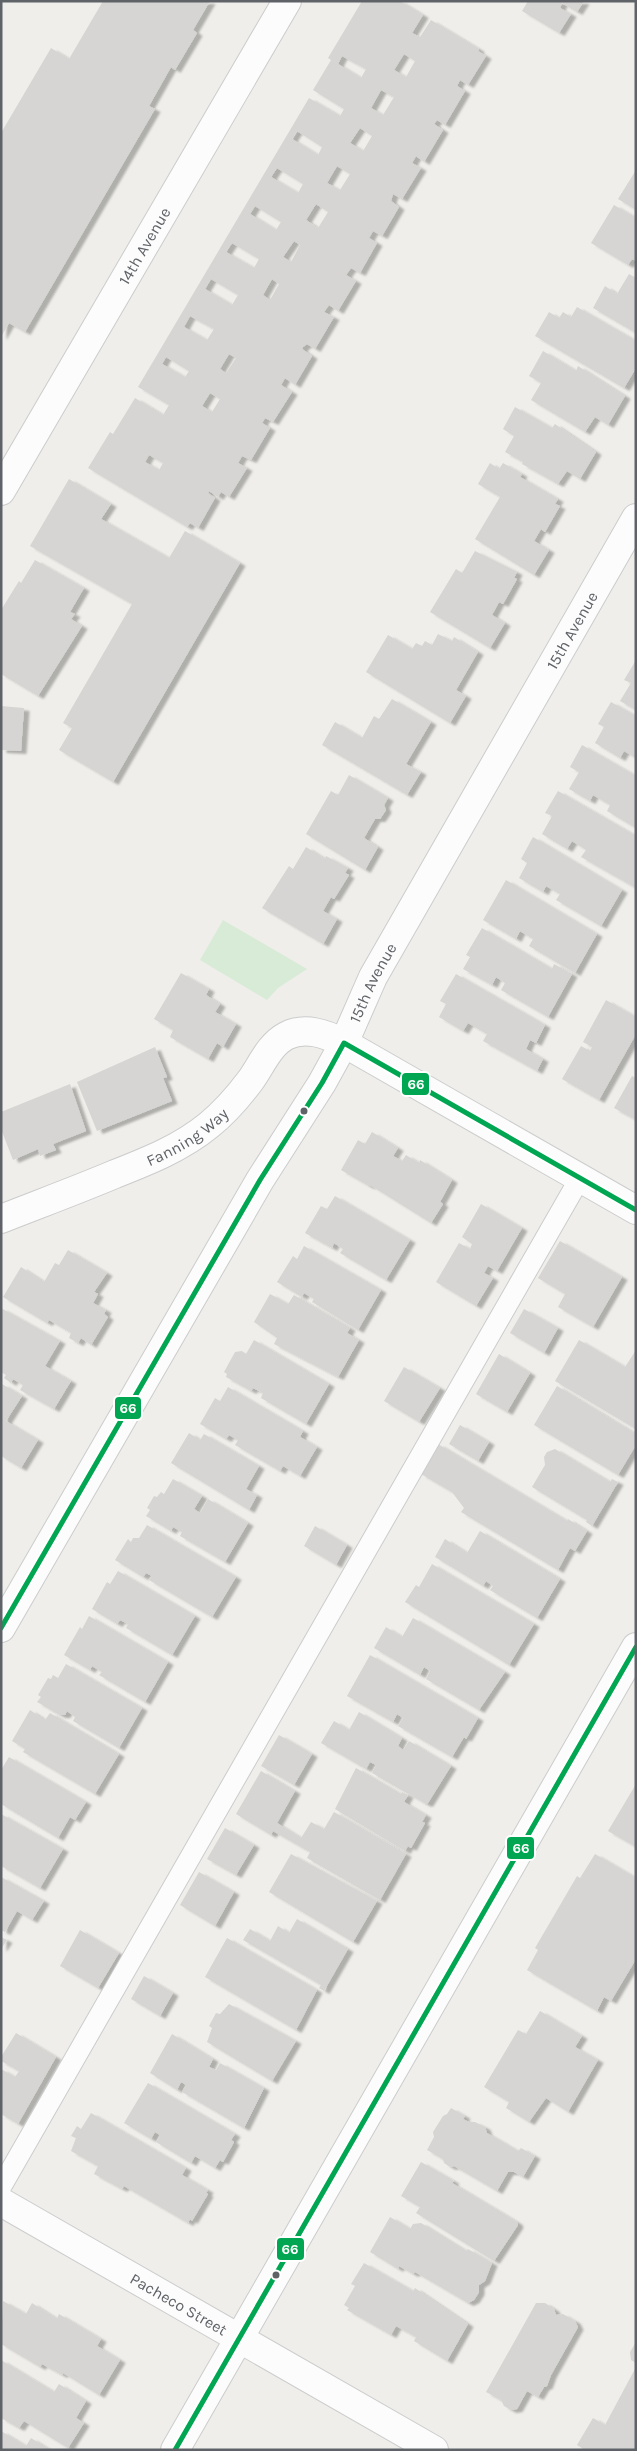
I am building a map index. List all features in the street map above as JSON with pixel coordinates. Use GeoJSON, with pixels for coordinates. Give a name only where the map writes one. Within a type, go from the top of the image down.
{"type":"FeatureCollection","features":[{"type":"Feature","properties":{"kind":"street","name":"14th Avenue"},"geometry":{"type":"LineString","coordinates":[[1,492],[287,1]]}},
{"type":"Feature","properties":{"kind":"street","name":"15th Avenue"},"geometry":{"type":"LineString","coordinates":[[1,1628],[260,1180],[322,1083],[344,1043],[372,977],[636,518]]}},
{"type":"Feature","properties":{"kind":"street","name":"Fanning Way"},"geometry":{"type":"LineString","coordinates":[[1,1219],[155,1158],[183,1143],[208,1126],[230,1106],[273,1047],[285,1037],[297,1032],[312,1032],[344,1043],[636,1210]]}},
{"type":"Feature","properties":{"kind":"street"},"geometry":{"type":"LineString","coordinates":[[175,2450],[636,1647]]}},
{"type":"Feature","properties":{"kind":"street","name":"Pacheco Street"},"geometry":{"type":"LineString","coordinates":[[1,2202],[434,2450]]}},
{"type":"Feature","properties":{"kind":"lane"},"geometry":{"type":"LineString","coordinates":[[1,2187],[580,1178]]}},
{"type":"Feature","properties":{"kind":"green space"},"geometry":{"type":"Polygon","coordinates":[[[223,920],[307,969],[278,988],[267,1000],[200,960],[223,920]]]}},
{"type":"Feature","properties":{"kind":"building"},"geometry":{"type":"Polygon","coordinates":[[[103,1],[210,1],[193,30],[197,33],[175,70],[171,67],[149,106],[155,109],[25,332],[9,323],[1,337],[1,133],[51,48],[69,59],[103,1]]]}},
{"type":"Feature","properties":{"kind":"building"},"geometry":{"type":"Polygon","coordinates":[[[362,1],[400,1],[423,15],[412,33],[420,37],[431,20],[479,49],[478,51],[486,56],[468,85],[460,80],[457,86],[465,91],[445,125],[437,120],[434,124],[443,130],[424,162],[416,156],[412,163],[421,168],[402,199],[393,194],[391,201],[399,207],[382,236],[373,231],[369,238],[377,243],[360,273],[351,268],[346,275],[356,281],[338,311],[329,305],[324,312],[334,317],[315,349],[307,344],[303,347],[302,349],[312,356],[295,385],[285,378],[281,385],[292,392],[273,422],[265,418],[262,423],[270,428],[251,460],[242,456],[238,463],[247,468],[229,497],[221,492],[218,497],[209,491],[208,493],[215,498],[198,528],[190,523],[187,527],[88,468],[110,432],[113,434],[135,398],[163,415],[169,405],[138,387],[309,98],[340,116],[344,109],[313,90],[331,60],[328,58],[362,1]],[[404,54],[394,70],[406,77],[415,61],[404,54]],[[342,56],[338,64],[361,78],[366,69],[342,56]],[[381,90],[371,108],[383,115],[394,97],[381,90]],[[360,128],[350,143],[363,151],[372,136],[360,128]],[[297,131],[292,139],[318,155],[322,147],[297,131]],[[337,166],[327,183],[340,190],[350,174],[337,166]],[[277,168],[271,177],[298,193],[303,184],[277,168]],[[316,204],[306,220],[318,228],[328,212],[316,204]],[[255,206],[250,214],[276,230],[281,222],[255,206]],[[294,241],[283,257],[291,262],[300,245],[294,241]],[[232,243],[226,252],[254,268],[259,259],[232,243]],[[211,279],[205,289],[232,305],[238,295],[211,279]],[[272,279],[263,295],[270,300],[279,284],[272,279]],[[190,316],[184,327],[207,340],[214,329],[190,316]],[[229,354],[220,369],[226,373],[236,358],[229,354]],[[166,357],[162,364],[185,377],[189,371],[166,357]],[[210,393],[202,406],[212,412],[220,399],[210,393]],[[149,455],[145,462],[159,470],[163,463],[149,455]]]}},
{"type":"Feature","properties":{"kind":"building"},"geometry":{"type":"Polygon","coordinates":[[[528,1],[584,1],[577,12],[562,3],[560,8],[571,14],[559,33],[522,11],[528,1]]]}},
{"type":"Feature","properties":{"kind":"building"},"geometry":{"type":"Polygon","coordinates":[[[636,170],[636,210],[618,199],[636,170]]]}},
{"type":"Feature","properties":{"kind":"building"},"geometry":{"type":"Polygon","coordinates":[[[614,205],[636,218],[636,261],[632,259],[628,265],[591,243],[614,205]]]}},
{"type":"Feature","properties":{"kind":"building"},"geometry":{"type":"Polygon","coordinates":[[[629,274],[636,278],[636,333],[593,308],[605,286],[617,294],[629,274]]]}},
{"type":"Feature","properties":{"kind":"building"},"geometry":{"type":"Polygon","coordinates":[[[577,307],[636,341],[636,368],[624,388],[535,336],[549,312],[559,318],[563,312],[571,317],[577,307]]]}},
{"type":"Feature","properties":{"kind":"building"},"geometry":{"type":"Polygon","coordinates":[[[543,351],[576,371],[578,366],[625,396],[608,425],[595,417],[585,432],[531,400],[541,383],[529,376],[543,351]]]}},
{"type":"Feature","properties":{"kind":"building"},"geometry":{"type":"Polygon","coordinates":[[[515,407],[552,428],[555,424],[596,452],[580,479],[567,471],[558,484],[505,452],[514,436],[503,429],[515,407]]]}},
{"type":"Feature","properties":{"kind":"building"},"geometry":{"type":"Polygon","coordinates":[[[490,463],[499,469],[503,463],[522,474],[520,477],[558,499],[555,504],[560,506],[545,532],[541,529],[534,541],[549,550],[534,575],[475,539],[500,497],[478,484],[490,463]]]}},
{"type":"Feature","properties":{"kind":"building"},"geometry":{"type":"Polygon","coordinates":[[[69,479],[111,504],[101,519],[169,558],[185,531],[240,563],[113,782],[59,750],[72,728],[63,723],[132,604],[30,546],[69,479]]]}},
{"type":"Feature","properties":{"kind":"building"},"geometry":{"type":"Polygon","coordinates":[[[475,551],[517,572],[514,578],[517,579],[503,604],[499,602],[492,615],[505,623],[490,648],[430,612],[456,569],[462,573],[475,551]]]}},
{"type":"Feature","properties":{"kind":"building"},"geometry":{"type":"Polygon","coordinates":[[[35,560],[84,588],[70,612],[75,614],[71,619],[82,626],[38,696],[1,674],[1,610],[35,560]]]}},
{"type":"Feature","properties":{"kind":"building"},"geometry":{"type":"Polygon","coordinates":[[[438,634],[452,641],[454,637],[478,652],[456,690],[466,696],[450,723],[366,672],[388,635],[412,649],[416,643],[422,646],[425,641],[432,645],[438,634]]]}},
{"type":"Feature","properties":{"kind":"building"},"geometry":{"type":"Polygon","coordinates":[[[636,660],[636,710],[620,701],[631,683],[624,680],[636,660]]]}},
{"type":"Feature","properties":{"kind":"building"},"geometry":{"type":"Polygon","coordinates":[[[392,699],[431,722],[406,764],[421,772],[407,795],[322,745],[335,722],[362,738],[374,716],[379,719],[392,699]]]}},
{"type":"Feature","properties":{"kind":"building"},"geometry":{"type":"Polygon","coordinates":[[[611,702],[636,716],[636,758],[624,751],[620,758],[595,743],[604,727],[598,724],[611,702]]]}},
{"type":"Feature","properties":{"kind":"building"},"geometry":{"type":"Polygon","coordinates":[[[1,706],[24,708],[21,751],[1,750],[1,706]]]}},
{"type":"Feature","properties":{"kind":"building"},"geometry":{"type":"Polygon","coordinates":[[[582,745],[636,776],[636,828],[607,811],[610,805],[593,795],[590,801],[569,789],[579,772],[570,767],[582,745]]]}},
{"type":"Feature","properties":{"kind":"building"},"geometry":{"type":"Polygon","coordinates":[[[349,775],[388,798],[384,805],[386,810],[380,819],[375,819],[364,838],[378,847],[365,870],[306,834],[331,791],[338,795],[349,775]]]}},
{"type":"Feature","properties":{"kind":"building"},"geometry":{"type":"Polygon","coordinates":[[[558,791],[636,836],[636,888],[581,857],[586,850],[572,841],[567,849],[542,834],[552,816],[545,813],[558,791]]]}},
{"type":"Feature","properties":{"kind":"building"},"geometry":{"type":"Polygon","coordinates":[[[533,837],[622,890],[601,926],[556,900],[560,894],[546,886],[543,892],[519,878],[527,863],[521,859],[533,837]]]}},
{"type":"Feature","properties":{"kind":"building"},"geometry":{"type":"Polygon","coordinates":[[[306,847],[325,859],[326,856],[348,868],[345,873],[349,875],[334,899],[331,897],[323,911],[337,919],[323,944],[262,908],[289,866],[293,869],[306,847]]]}},
{"type":"Feature","properties":{"kind":"building"},"geometry":{"type":"Polygon","coordinates":[[[506,880],[597,934],[575,973],[529,946],[533,939],[520,931],[516,939],[483,920],[506,880]]]}},
{"type":"Feature","properties":{"kind":"building"},"geometry":{"type":"Polygon","coordinates":[[[482,928],[552,969],[554,964],[572,974],[548,1017],[501,990],[505,983],[496,977],[492,985],[463,969],[470,957],[466,955],[482,928]]]}},
{"type":"Feature","properties":{"kind":"building"},"geometry":{"type":"Polygon","coordinates":[[[181,973],[209,989],[206,995],[220,1004],[215,1012],[236,1024],[223,1047],[217,1043],[208,1059],[170,1037],[173,1030],[154,1019],[181,973]]]}},
{"type":"Feature","properties":{"kind":"building"},"geometry":{"type":"Polygon","coordinates":[[[456,974],[545,1025],[536,1043],[530,1040],[526,1049],[543,1059],[537,1071],[483,1041],[487,1034],[468,1023],[463,1031],[439,1017],[446,1004],[440,1001],[456,974]]]}},
{"type":"Feature","properties":{"kind":"building"},"geometry":{"type":"Polygon","coordinates":[[[606,1000],[636,1017],[636,1034],[599,1100],[562,1079],[581,1046],[590,1051],[592,1047],[583,1042],[606,1000]]]}},
{"type":"Feature","properties":{"kind":"building"},"geometry":{"type":"Polygon","coordinates":[[[155,1047],[167,1077],[163,1078],[172,1101],[97,1131],[77,1082],[155,1047]]]}},
{"type":"Feature","properties":{"kind":"building"},"geometry":{"type":"Polygon","coordinates":[[[632,1076],[636,1078],[636,1120],[614,1108],[632,1076]]]}},
{"type":"Feature","properties":{"kind":"building"},"geometry":{"type":"Polygon","coordinates":[[[70,1084],[86,1131],[53,1144],[56,1150],[40,1156],[38,1149],[13,1160],[1,1129],[1,1112],[70,1084]]]}},
{"type":"Feature","properties":{"kind":"building"},"geometry":{"type":"Polygon","coordinates":[[[372,1132],[398,1148],[393,1156],[402,1161],[406,1155],[419,1163],[420,1160],[452,1180],[440,1202],[443,1204],[431,1223],[370,1185],[341,1170],[358,1140],[365,1144],[372,1132]]]}},
{"type":"Feature","properties":{"kind":"building"},"geometry":{"type":"Polygon","coordinates":[[[335,1196],[410,1240],[386,1280],[340,1253],[343,1249],[334,1243],[332,1248],[305,1233],[321,1206],[327,1209],[335,1196]]]}},
{"type":"Feature","properties":{"kind":"building"},"geometry":{"type":"Polygon","coordinates":[[[481,1204],[522,1228],[497,1271],[488,1266],[484,1273],[493,1278],[476,1306],[436,1282],[459,1243],[470,1249],[472,1244],[462,1237],[481,1204]]]}},
{"type":"Feature","properties":{"kind":"building"},"geometry":{"type":"Polygon","coordinates":[[[560,1241],[622,1277],[593,1327],[558,1307],[565,1294],[538,1278],[560,1241]]]}},
{"type":"Feature","properties":{"kind":"building"},"geometry":{"type":"Polygon","coordinates":[[[304,1246],[381,1290],[358,1330],[312,1302],[314,1299],[304,1293],[302,1297],[277,1282],[293,1256],[297,1259],[304,1246]]]}},
{"type":"Feature","properties":{"kind":"building"},"geometry":{"type":"Polygon","coordinates":[[[68,1250],[107,1273],[94,1292],[98,1294],[93,1303],[106,1310],[104,1314],[108,1317],[91,1345],[81,1338],[78,1343],[69,1338],[71,1333],[49,1320],[47,1323],[3,1297],[21,1267],[44,1282],[55,1263],[59,1265],[68,1250]]]}},
{"type":"Feature","properties":{"kind":"building"},"geometry":{"type":"Polygon","coordinates":[[[270,1294],[288,1304],[294,1295],[350,1328],[347,1333],[359,1340],[338,1377],[274,1344],[277,1338],[254,1322],[270,1294]]]}},
{"type":"Feature","properties":{"kind":"building"},"geometry":{"type":"Polygon","coordinates":[[[1,1308],[60,1341],[45,1366],[71,1381],[54,1409],[20,1390],[23,1385],[13,1379],[11,1383],[4,1378],[6,1375],[1,1372],[1,1308]]]}},
{"type":"Feature","properties":{"kind":"building"},"geometry":{"type":"Polygon","coordinates":[[[524,1309],[558,1328],[544,1353],[510,1333],[524,1309]]]}},
{"type":"Feature","properties":{"kind":"building"},"geometry":{"type":"Polygon","coordinates":[[[254,1340],[329,1384],[306,1424],[261,1398],[263,1393],[253,1388],[251,1391],[226,1377],[227,1374],[224,1372],[235,1352],[242,1351],[246,1354],[254,1340]]]}},
{"type":"Feature","properties":{"kind":"building"},"geometry":{"type":"Polygon","coordinates":[[[579,1340],[625,1367],[636,1350],[636,1429],[555,1381],[579,1340]]]}},
{"type":"Feature","properties":{"kind":"building"},"geometry":{"type":"Polygon","coordinates":[[[499,1354],[530,1373],[507,1412],[476,1394],[499,1354]]]}},
{"type":"Feature","properties":{"kind":"building"},"geometry":{"type":"Polygon","coordinates":[[[404,1367],[440,1388],[419,1422],[384,1401],[404,1367]]]}},
{"type":"Feature","properties":{"kind":"building"},"geometry":{"type":"Polygon","coordinates":[[[2,1384],[22,1396],[6,1421],[38,1440],[21,1468],[1,1456],[2,1384]]]}},
{"type":"Feature","properties":{"kind":"building"},"geometry":{"type":"Polygon","coordinates":[[[557,1386],[636,1434],[636,1445],[618,1475],[534,1425],[557,1386]]]}},
{"type":"Feature","properties":{"kind":"building"},"geometry":{"type":"Polygon","coordinates":[[[228,1387],[303,1431],[300,1437],[317,1447],[300,1476],[283,1466],[280,1471],[235,1445],[238,1440],[229,1435],[226,1439],[200,1424],[215,1398],[220,1401],[228,1387]]]}},
{"type":"Feature","properties":{"kind":"building"},"geometry":{"type":"Polygon","coordinates":[[[460,1425],[489,1442],[478,1461],[449,1444],[460,1425]]]}},
{"type":"Feature","properties":{"kind":"building"},"geometry":{"type":"Polygon","coordinates":[[[189,1433],[200,1440],[204,1434],[259,1466],[246,1489],[257,1495],[249,1510],[171,1463],[189,1433]]]}},
{"type":"Feature","properties":{"kind":"building"},"geometry":{"type":"Polygon","coordinates":[[[438,1444],[587,1531],[575,1551],[570,1548],[558,1570],[461,1512],[464,1508],[452,1492],[421,1474],[438,1444]]]}},
{"type":"Feature","properties":{"kind":"building"},"geometry":{"type":"Polygon","coordinates":[[[555,1449],[610,1482],[612,1479],[618,1482],[592,1526],[586,1522],[587,1520],[532,1487],[545,1465],[544,1457],[547,1452],[555,1449]]]}},
{"type":"Feature","properties":{"kind":"building"},"geometry":{"type":"Polygon","coordinates":[[[173,1479],[202,1496],[194,1509],[200,1513],[208,1499],[248,1523],[225,1562],[180,1536],[182,1532],[173,1527],[171,1531],[146,1516],[150,1510],[147,1508],[154,1496],[157,1497],[161,1492],[164,1494],[173,1479]]]}},
{"type":"Feature","properties":{"kind":"building"},"geometry":{"type":"Polygon","coordinates":[[[147,1525],[236,1577],[212,1617],[149,1580],[152,1576],[146,1573],[143,1577],[115,1560],[128,1539],[131,1542],[133,1538],[139,1538],[147,1525]]]}},
{"type":"Feature","properties":{"kind":"building"},"geometry":{"type":"Polygon","coordinates":[[[315,1526],[347,1545],[336,1565],[304,1546],[315,1526]]]}},
{"type":"Feature","properties":{"kind":"building"},"geometry":{"type":"Polygon","coordinates":[[[480,1531],[560,1579],[537,1618],[490,1590],[493,1586],[486,1581],[483,1586],[435,1557],[445,1539],[467,1553],[480,1531]]]}},
{"type":"Feature","properties":{"kind":"building"},"geometry":{"type":"Polygon","coordinates":[[[432,1564],[534,1624],[509,1665],[405,1602],[416,1585],[419,1587],[432,1564]]]}},
{"type":"Feature","properties":{"kind":"building"},"geometry":{"type":"Polygon","coordinates":[[[118,1571],[195,1616],[172,1655],[126,1628],[128,1624],[120,1620],[117,1624],[92,1609],[107,1582],[110,1584],[118,1571]]]}},
{"type":"Feature","properties":{"kind":"building"},"geometry":{"type":"Polygon","coordinates":[[[89,1616],[168,1662],[145,1702],[99,1675],[102,1672],[92,1666],[90,1670],[64,1655],[80,1627],[82,1629],[89,1616]]]}},
{"type":"Feature","properties":{"kind":"building"},"geometry":{"type":"Polygon","coordinates":[[[413,1618],[505,1672],[479,1710],[426,1679],[430,1671],[424,1667],[420,1675],[374,1648],[386,1627],[402,1637],[413,1618]]]}},
{"type":"Feature","properties":{"kind":"building"},"geometry":{"type":"Polygon","coordinates":[[[370,1655],[478,1718],[466,1739],[464,1737],[452,1757],[398,1726],[403,1718],[397,1714],[393,1722],[347,1696],[370,1655]]]}},
{"type":"Feature","properties":{"kind":"building"},"geometry":{"type":"Polygon","coordinates":[[[66,1664],[142,1708],[119,1748],[73,1721],[75,1717],[67,1711],[65,1715],[60,1715],[37,1702],[41,1697],[38,1695],[48,1678],[51,1679],[53,1675],[58,1678],[66,1664]]]}},
{"type":"Feature","properties":{"kind":"building"},"geometry":{"type":"Polygon","coordinates":[[[30,1710],[45,1720],[50,1713],[119,1754],[95,1794],[23,1752],[25,1749],[12,1741],[30,1710]]]}},
{"type":"Feature","properties":{"kind":"building"},"geometry":{"type":"Polygon","coordinates":[[[359,1712],[402,1738],[398,1746],[403,1750],[409,1741],[451,1766],[428,1803],[426,1804],[372,1773],[376,1765],[370,1762],[366,1769],[321,1743],[334,1721],[349,1730],[359,1712]]]}},
{"type":"Feature","properties":{"kind":"building"},"geometry":{"type":"Polygon","coordinates":[[[279,1735],[312,1754],[294,1785],[261,1766],[279,1735]]]}},
{"type":"Feature","properties":{"kind":"building"},"geometry":{"type":"Polygon","coordinates":[[[9,1757],[86,1802],[75,1820],[70,1817],[58,1838],[1,1804],[1,1770],[9,1757]]]}},
{"type":"Feature","properties":{"kind":"building"},"geometry":{"type":"Polygon","coordinates":[[[356,1768],[401,1794],[402,1792],[408,1795],[404,1802],[426,1815],[422,1822],[425,1823],[411,1848],[408,1846],[405,1851],[335,1809],[356,1768]]]}},
{"type":"Feature","properties":{"kind":"building"},"geometry":{"type":"Polygon","coordinates":[[[261,1771],[295,1791],[277,1823],[301,1838],[311,1822],[324,1829],[334,1812],[406,1854],[380,1900],[307,1858],[310,1852],[273,1831],[271,1835],[236,1814],[261,1771]]]}},
{"type":"Feature","properties":{"kind":"building"},"geometry":{"type":"Polygon","coordinates":[[[636,1784],[636,1847],[608,1831],[636,1784]]]}},
{"type":"Feature","properties":{"kind":"building"},"geometry":{"type":"Polygon","coordinates":[[[1,1814],[63,1849],[40,1888],[1,1866],[1,1814]]]}},
{"type":"Feature","properties":{"kind":"building"},"geometry":{"type":"Polygon","coordinates":[[[225,1828],[254,1845],[236,1875],[207,1859],[225,1828]]]}},
{"type":"Feature","properties":{"kind":"building"},"geometry":{"type":"Polygon","coordinates":[[[291,1854],[377,1901],[353,1942],[269,1892],[291,1854]]]}},
{"type":"Feature","properties":{"kind":"building"},"geometry":{"type":"Polygon","coordinates":[[[595,1854],[636,1878],[636,1959],[611,2001],[604,1997],[597,2011],[527,1970],[538,1950],[535,1948],[577,1876],[580,1878],[595,1854]]]}},
{"type":"Feature","properties":{"kind":"building"},"geometry":{"type":"Polygon","coordinates":[[[199,1872],[234,1892],[215,1926],[180,1905],[199,1872]]]}},
{"type":"Feature","properties":{"kind":"building"},"geometry":{"type":"Polygon","coordinates":[[[1,1877],[44,1901],[32,1920],[17,1911],[5,1932],[1,1930],[1,1877]]]}},
{"type":"Feature","properties":{"kind":"building"},"geometry":{"type":"Polygon","coordinates":[[[297,1919],[348,1949],[324,1991],[319,1988],[321,1985],[243,1940],[250,1929],[270,1941],[278,1926],[289,1933],[297,1919]]]}},
{"type":"Feature","properties":{"kind":"building"},"geometry":{"type":"Polygon","coordinates":[[[80,1930],[119,1953],[98,1988],[60,1966],[80,1930]]]}},
{"type":"Feature","properties":{"kind":"building"},"geometry":{"type":"Polygon","coordinates":[[[1,1937],[7,1940],[1,1949],[1,1937]]]}},
{"type":"Feature","properties":{"kind":"building"},"geometry":{"type":"Polygon","coordinates":[[[227,1938],[317,1990],[296,2030],[205,1977],[227,1938]]]}},
{"type":"Feature","properties":{"kind":"building"},"geometry":{"type":"Polygon","coordinates":[[[144,1976],[173,1993],[160,2016],[131,1999],[144,1976]]]}},
{"type":"Feature","properties":{"kind":"building"},"geometry":{"type":"Polygon","coordinates":[[[229,2004],[296,2041],[272,2081],[207,2042],[212,2028],[209,2026],[216,2013],[220,2014],[229,2004]]]}},
{"type":"Feature","properties":{"kind":"building"},"geometry":{"type":"Polygon","coordinates":[[[540,2011],[582,2036],[575,2047],[598,2060],[568,2112],[546,2098],[529,2122],[506,2108],[509,2102],[484,2087],[518,2030],[526,2034],[540,2011]]]}},
{"type":"Feature","properties":{"kind":"building"},"geometry":{"type":"Polygon","coordinates":[[[16,2033],[56,2057],[18,2124],[1,2114],[1,2069],[15,2077],[19,2071],[1,2061],[1,2057],[16,2033]]]}},
{"type":"Feature","properties":{"kind":"building"},"geometry":{"type":"Polygon","coordinates":[[[172,2034],[213,2059],[209,2067],[216,2070],[220,2063],[264,2088],[244,2128],[182,2092],[186,2085],[181,2082],[177,2090],[150,2073],[172,2034]]]}},
{"type":"Feature","properties":{"kind":"building"},"geometry":{"type":"Polygon","coordinates":[[[148,2083],[235,2134],[231,2140],[234,2142],[223,2162],[220,2160],[215,2168],[195,2156],[191,2163],[156,2142],[160,2135],[155,2132],[151,2139],[124,2123],[148,2083]]]}},
{"type":"Feature","properties":{"kind":"building"},"geometry":{"type":"Polygon","coordinates":[[[451,2108],[465,2116],[463,2119],[485,2127],[487,2133],[518,2151],[521,2148],[535,2156],[523,2177],[514,2172],[508,2172],[497,2191],[454,2166],[450,2167],[444,2163],[443,2159],[427,2150],[434,2137],[433,2132],[443,2116],[451,2108]]]}},
{"type":"Feature","properties":{"kind":"building"},"geometry":{"type":"Polygon","coordinates":[[[91,2113],[186,2168],[182,2175],[208,2190],[206,2193],[208,2194],[192,2221],[190,2219],[188,2223],[124,2186],[122,2189],[94,2174],[98,2166],[71,2151],[76,2138],[71,2136],[77,2126],[81,2129],[91,2113]]]}},
{"type":"Feature","properties":{"kind":"building"},"geometry":{"type":"Polygon","coordinates":[[[421,2162],[517,2222],[518,2225],[494,2261],[416,2213],[420,2207],[401,2196],[421,2162]]]}},
{"type":"Feature","properties":{"kind":"building"},"geometry":{"type":"Polygon","coordinates":[[[390,2217],[410,2229],[413,2224],[421,2223],[466,2251],[468,2249],[492,2263],[485,2281],[479,2285],[479,2292],[474,2300],[468,2303],[415,2272],[413,2274],[399,2266],[398,2269],[370,2252],[390,2217]]]}},
{"type":"Feature","properties":{"kind":"building"},"geometry":{"type":"Polygon","coordinates":[[[364,2263],[413,2291],[415,2288],[468,2324],[447,2361],[414,2341],[416,2337],[396,2326],[391,2335],[347,2310],[349,2308],[344,2305],[355,2286],[351,2284],[364,2263]]]}},
{"type":"Feature","properties":{"kind":"building"},"geometry":{"type":"Polygon","coordinates":[[[3,2301],[26,2314],[32,2303],[57,2319],[59,2314],[101,2339],[97,2346],[120,2360],[99,2395],[63,2373],[62,2375],[42,2364],[40,2367],[1,2344],[3,2301]]]}},
{"type":"Feature","properties":{"kind":"building"},"geometry":{"type":"Polygon","coordinates":[[[536,2303],[545,2303],[554,2309],[556,2315],[563,2314],[575,2321],[578,2327],[551,2375],[547,2386],[544,2387],[538,2397],[527,2391],[517,2409],[511,2410],[504,2406],[501,2400],[486,2392],[536,2303]]]}},
{"type":"Feature","properties":{"kind":"building"},"geometry":{"type":"Polygon","coordinates":[[[636,2342],[636,2363],[631,2360],[630,2352],[636,2342]]]}},
{"type":"Feature","properties":{"kind":"building"},"geometry":{"type":"Polygon","coordinates":[[[1,2360],[54,2392],[59,2384],[86,2401],[76,2418],[84,2423],[68,2448],[24,2421],[19,2428],[1,2418],[1,2360]]]}},
{"type":"Feature","properties":{"kind":"building"},"geometry":{"type":"Polygon","coordinates":[[[636,2367],[636,2450],[585,2450],[577,2445],[593,2418],[605,2425],[636,2367]]]}},
{"type":"Feature","properties":{"kind":"building"},"geometry":{"type":"Polygon","coordinates":[[[1,2431],[26,2446],[31,2438],[50,2450],[1,2450],[1,2431]]]}},
{"type":"Feature","properties":{"kind":"transit line","name":"66"},"geometry":{"type":"LineString","coordinates":[[1,1628],[260,1180],[322,1083],[344,1043],[636,1210]]}},
{"type":"Feature","properties":{"kind":"transit line","name":"66"},"geometry":{"type":"LineString","coordinates":[[175,2450],[636,1647]]}}]}
